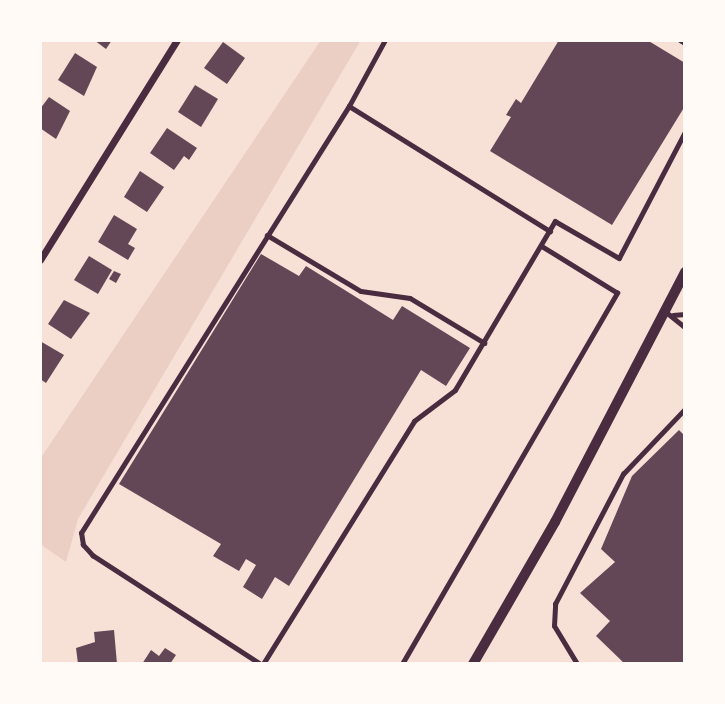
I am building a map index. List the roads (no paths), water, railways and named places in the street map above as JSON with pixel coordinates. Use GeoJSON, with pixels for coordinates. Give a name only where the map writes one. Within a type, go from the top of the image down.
{"type":"FeatureCollection","features":[{"type":"Feature","properties":{"kind":"street"},"geometry":{"type":"LineString","coordinates":[[40,260],[177,40]]}},
{"type":"Feature","properties":{"kind":"street"},"geometry":{"type":"LineString","coordinates":[[473,664],[555,522],[668,313],[685,272]]}},
{"type":"Feature","properties":{"kind":"lane"},"geometry":{"type":"LineString","coordinates":[[385,40],[349,106],[81,533],[83,545],[93,556],[262,664],[414,421],[455,390],[555,221],[619,258],[685,132]]}},
{"type":"Feature","properties":{"kind":"lane"},"geometry":{"type":"LineString","coordinates":[[680,40],[685,43]]}},
{"type":"Feature","properties":{"kind":"lane"},"geometry":{"type":"LineString","coordinates":[[349,106],[550,231]]}},
{"type":"Feature","properties":{"kind":"lane"},"geometry":{"type":"LineString","coordinates":[[267,235],[361,291],[410,298],[485,343]]}},
{"type":"Feature","properties":{"kind":"lane"},"geometry":{"type":"LineString","coordinates":[[402,664],[617,293],[541,246]]}},
{"type":"Feature","properties":{"kind":"lane"},"geometry":{"type":"LineString","coordinates":[[668,313],[685,314]]}},
{"type":"Feature","properties":{"kind":"lane"},"geometry":{"type":"LineString","coordinates":[[668,313],[685,327]]}},
{"type":"Feature","properties":{"kind":"lane"},"geometry":{"type":"LineString","coordinates":[[577,664],[554,626],[555,604],[623,474],[685,409]]}}]}
